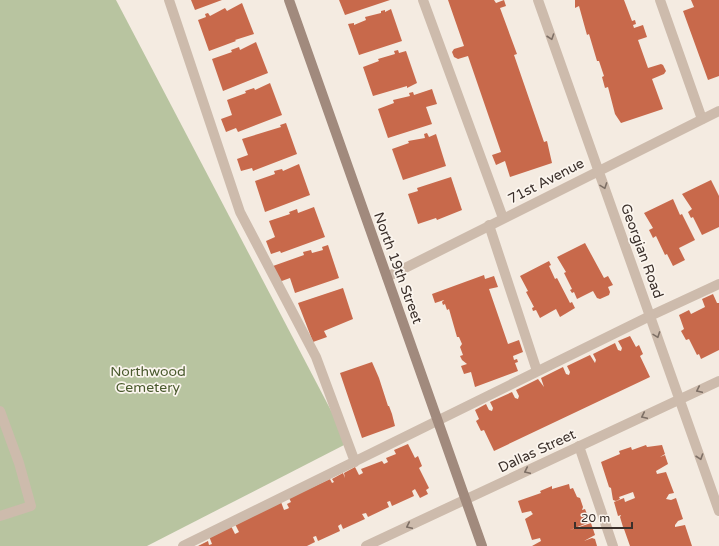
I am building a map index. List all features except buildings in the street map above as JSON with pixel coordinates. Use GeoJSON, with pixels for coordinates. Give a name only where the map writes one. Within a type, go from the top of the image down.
{"type":"FeatureCollection","features":[{"type":"Feature","properties":{"kind":"street"},"geometry":{"type":"LineString","coordinates":[[168,0],[240,212],[316,357],[354,462]]}},
{"type":"Feature","properties":{"kind":"street","name":"North 19th Street"},"geometry":{"type":"LineString","coordinates":[[289,0],[482,546]]}},
{"type":"Feature","properties":{"kind":"street"},"geometry":{"type":"LineString","coordinates":[[423,0],[504,218]]}},
{"type":"Feature","properties":{"kind":"street","name":"Georgian Road"},"geometry":{"type":"LineString","coordinates":[[538,0],[719,511]]}},
{"type":"Feature","properties":{"kind":"street"},"geometry":{"type":"LineString","coordinates":[[660,0],[702,119]]}},
{"type":"Feature","properties":{"kind":"street","name":"71st Avenue"},"geometry":{"type":"LineString","coordinates":[[386,277],[719,111]]}},
{"type":"Feature","properties":{"kind":"street"},"geometry":{"type":"LineString","coordinates":[[489,225],[537,372]]}},
{"type":"Feature","properties":{"kind":"street"},"geometry":{"type":"LineString","coordinates":[[183,546],[650,316],[719,284]]}},
{"type":"Feature","properties":{"kind":"street","name":"Dallas Street"},"geometry":{"type":"LineString","coordinates":[[369,545],[719,381]]}},
{"type":"Feature","properties":{"kind":"street"},"geometry":{"type":"LineString","coordinates":[[0,411],[31,506],[0,516]]}},
{"type":"Feature","properties":{"kind":"street"},"geometry":{"type":"LineString","coordinates":[[579,446],[613,546]]}},
{"type":"Feature","properties":{"kind":"green space","name":"Northwood Cemetery"},"geometry":{"type":"Polygon","coordinates":[[[0,0],[116,0],[348,443],[147,546],[0,546],[0,0]]]}}]}
